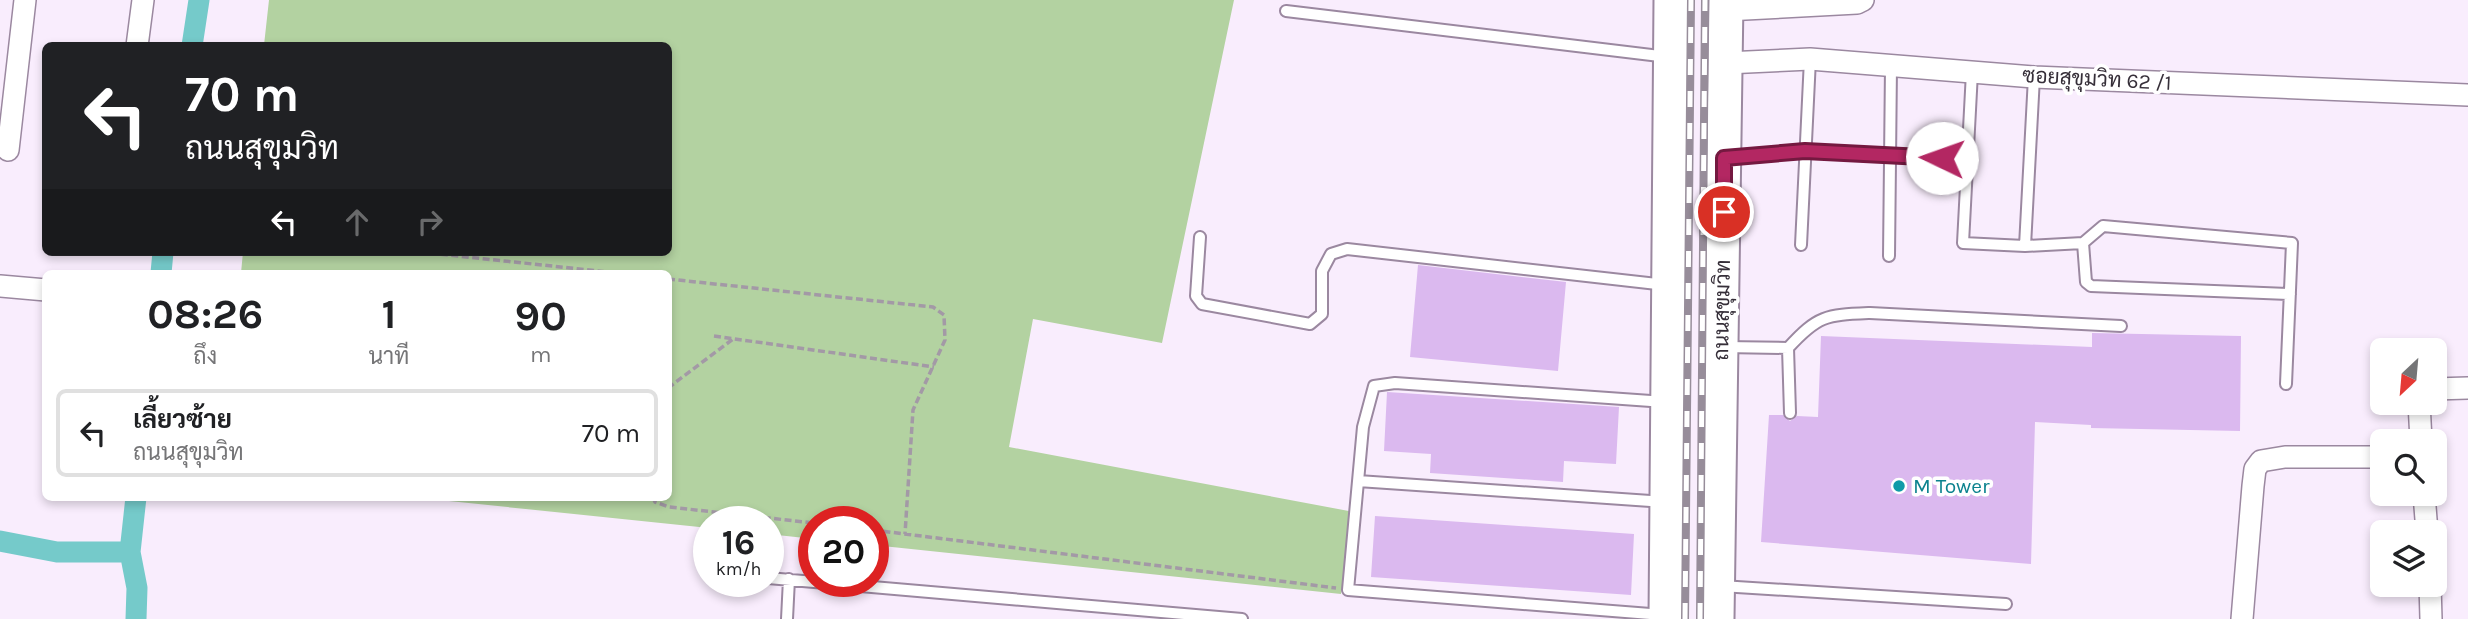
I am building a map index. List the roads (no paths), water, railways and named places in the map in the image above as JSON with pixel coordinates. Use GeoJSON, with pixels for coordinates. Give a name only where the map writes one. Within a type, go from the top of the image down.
{"type":"FeatureCollection","features":[{"type":"Feature","properties":{"kind":"main road"},"geometry":{"type":"LineString","coordinates":[[1666,617],[1671,0]]}},
{"type":"Feature","properties":{"kind":"main road","name":"ถนนสุขุมวิท"},"geometry":{"type":"LineString","coordinates":[[1717,619],[1726,5]]}},
{"type":"Feature","properties":{"kind":"street"},"geometry":{"type":"LineString","coordinates":[[8,150],[26,0]]}},
{"type":"Feature","properties":{"kind":"street"},"geometry":{"type":"LineString","coordinates":[[138,42],[143,0]]}},
{"type":"Feature","properties":{"kind":"street"},"geometry":{"type":"LineString","coordinates":[[1726,5],[1857,4],[1863,0]]}},
{"type":"Feature","properties":{"kind":"street","name":"ซอยสุขุมวิท 62 /1"},"geometry":{"type":"LineString","coordinates":[[1726,63],[1810,59],[2034,77],[2468,95]]}},
{"type":"Feature","properties":{"kind":"street"},"geometry":{"type":"LineString","coordinates":[[0,286],[42,290]]}},
{"type":"Feature","properties":{"kind":"street"},"geometry":{"type":"LineString","coordinates":[[2447,389],[2468,388]]}},
{"type":"Feature","properties":{"kind":"street"},"geometry":{"type":"LineString","coordinates":[[2242,619],[2253,486],[2255,469],[2260,461],[2285,457],[2370,457]]}},
{"type":"Feature","properties":{"kind":"street"},"geometry":{"type":"LineString","coordinates":[[2430,597],[2431,619]]}},
{"type":"Feature","properties":{"kind":"lane"},"geometry":{"type":"LineString","coordinates":[[1286,11],[1671,58]]}},
{"type":"Feature","properties":{"kind":"lane"},"geometry":{"type":"LineString","coordinates":[[1801,244],[1810,59]]}},
{"type":"Feature","properties":{"kind":"lane"},"geometry":{"type":"LineString","coordinates":[[1889,256],[1891,66]]}},
{"type":"Feature","properties":{"kind":"lane"},"geometry":{"type":"LineString","coordinates":[[1972,72],[1963,243],[2025,246],[2083,243],[2104,226],[2292,243],[2286,384]]}},
{"type":"Feature","properties":{"kind":"lane"},"geometry":{"type":"LineString","coordinates":[[2025,246],[2034,77]]}},
{"type":"Feature","properties":{"kind":"lane"},"geometry":{"type":"LineString","coordinates":[[1724,158],[1805,151],[1968,159]]}},
{"type":"Feature","properties":{"kind":"lane"},"geometry":{"type":"LineString","coordinates":[[1200,237],[1196,296],[1202,304],[1310,324],[1321,314],[1322,271],[1331,254],[1347,248],[1669,286]]}},
{"type":"Feature","properties":{"kind":"lane"},"geometry":{"type":"LineString","coordinates":[[2083,243],[2086,282],[2091,286],[2290,294]]}},
{"type":"Feature","properties":{"kind":"lane"},"geometry":{"type":"LineString","coordinates":[[1790,413],[1788,348],[1810,324],[1828,315],[1870,313],[2121,326]]}},
{"type":"Feature","properties":{"kind":"lane"},"geometry":{"type":"LineString","coordinates":[[1722,346],[1788,348]]}},
{"type":"Feature","properties":{"kind":"lane"},"geometry":{"type":"LineString","coordinates":[[1666,617],[1348,590],[1363,427],[1374,386],[1395,383],[1668,402]]}},
{"type":"Feature","properties":{"kind":"lane"},"geometry":{"type":"LineString","coordinates":[[1358,481],[1667,502]]}},
{"type":"Feature","properties":{"kind":"lane"},"geometry":{"type":"LineString","coordinates":[[784,579],[1242,619]]}},
{"type":"Feature","properties":{"kind":"lane"},"geometry":{"type":"LineString","coordinates":[[787,619],[789,579]]}},
{"type":"Feature","properties":{"kind":"lane"},"geometry":{"type":"LineString","coordinates":[[1718,586],[2006,604]]}},
{"type":"Feature","properties":{"kind":"waterway"},"geometry":{"type":"LineString","coordinates":[[193,42],[199,0]]}},
{"type":"Feature","properties":{"kind":"waterway"},"geometry":{"type":"LineString","coordinates":[[161,270],[163,256]]}},
{"type":"Feature","properties":{"kind":"waterway"},"geometry":{"type":"LineString","coordinates":[[136,501],[130,552],[137,588],[136,619]]}},
{"type":"Feature","properties":{"kind":"waterway"},"geometry":{"type":"LineString","coordinates":[[0,541],[57,552],[130,552]]}},
{"type":"Feature","properties":{"kind":"railway"},"geometry":{"type":"LineString","coordinates":[[1685,619],[1691,0]]}},
{"type":"Feature","properties":{"kind":"railway"},"geometry":{"type":"LineString","coordinates":[[1700,619],[1705,0]]}},
{"type":"Feature","properties":{"kind":"place","name":"M Tower"},"geometry":{"type":"Point","coordinates":[1899,486]}}]}
